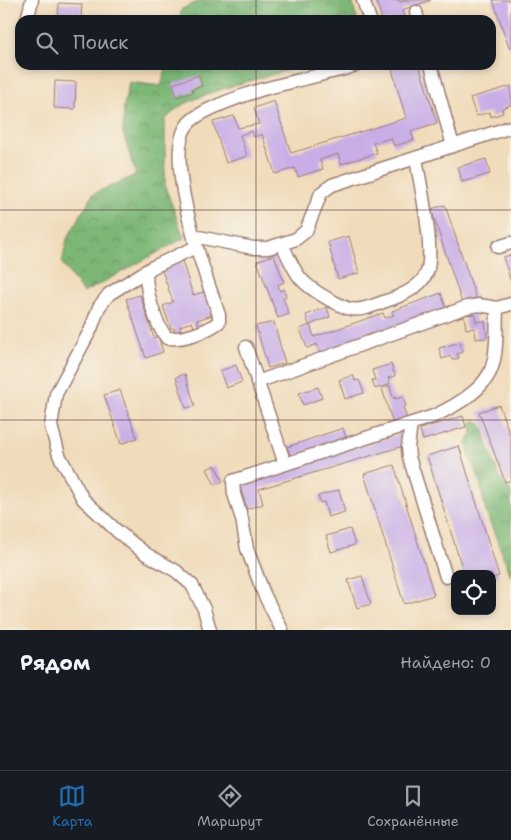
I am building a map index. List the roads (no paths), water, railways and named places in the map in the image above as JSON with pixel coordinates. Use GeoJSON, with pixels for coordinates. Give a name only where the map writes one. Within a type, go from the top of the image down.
{"type":"FeatureCollection","features":[{"type":"Feature","properties":{"kind":"street"},"geometry":{"type":"LineString","coordinates":[[29,15],[32,0]]}},
{"type":"Feature","properties":{"kind":"street"},"geometry":{"type":"LineString","coordinates":[[364,0],[368,15]]}},
{"type":"Feature","properties":{"kind":"street"},"geometry":{"type":"LineString","coordinates":[[151,268],[146,273],[146,286],[161,331],[167,338],[178,339],[212,327],[219,322],[219,314],[195,242],[183,191],[179,146],[182,132],[190,122],[215,107],[259,91],[337,70]]}},
{"type":"Feature","properties":{"kind":"street"},"geometry":{"type":"LineString","coordinates":[[432,70],[453,146]]}},
{"type":"Feature","properties":{"kind":"street"},"geometry":{"type":"LineString","coordinates":[[210,630],[204,609],[192,585],[176,571],[146,554],[124,537],[83,499],[59,455],[51,426],[56,394],[92,329],[99,307],[109,294],[195,242],[268,248],[296,239],[306,231],[321,193],[332,185],[511,127]]}},
{"type":"Feature","properties":{"kind":"street"},"geometry":{"type":"LineString","coordinates":[[282,244],[295,272],[308,287],[351,310],[360,309],[402,295],[418,285],[427,272],[430,252],[416,158]]}},
{"type":"Feature","properties":{"kind":"street"},"geometry":{"type":"LineString","coordinates":[[498,247],[511,243]]}},
{"type":"Feature","properties":{"kind":"street"},"geometry":{"type":"LineString","coordinates":[[257,382],[467,307],[479,305],[497,308],[511,304]]}},
{"type":"Feature","properties":{"kind":"street"},"geometry":{"type":"LineString","coordinates":[[282,630],[264,594],[246,549],[242,519],[234,494],[233,481],[411,424],[452,408],[479,387],[487,378],[492,367],[497,308]]}},
{"type":"Feature","properties":{"kind":"street"},"geometry":{"type":"LineString","coordinates":[[246,347],[285,464]]}},
{"type":"Feature","properties":{"kind":"street"},"geometry":{"type":"LineString","coordinates":[[411,424],[408,440],[409,458],[446,577]]}}]}
